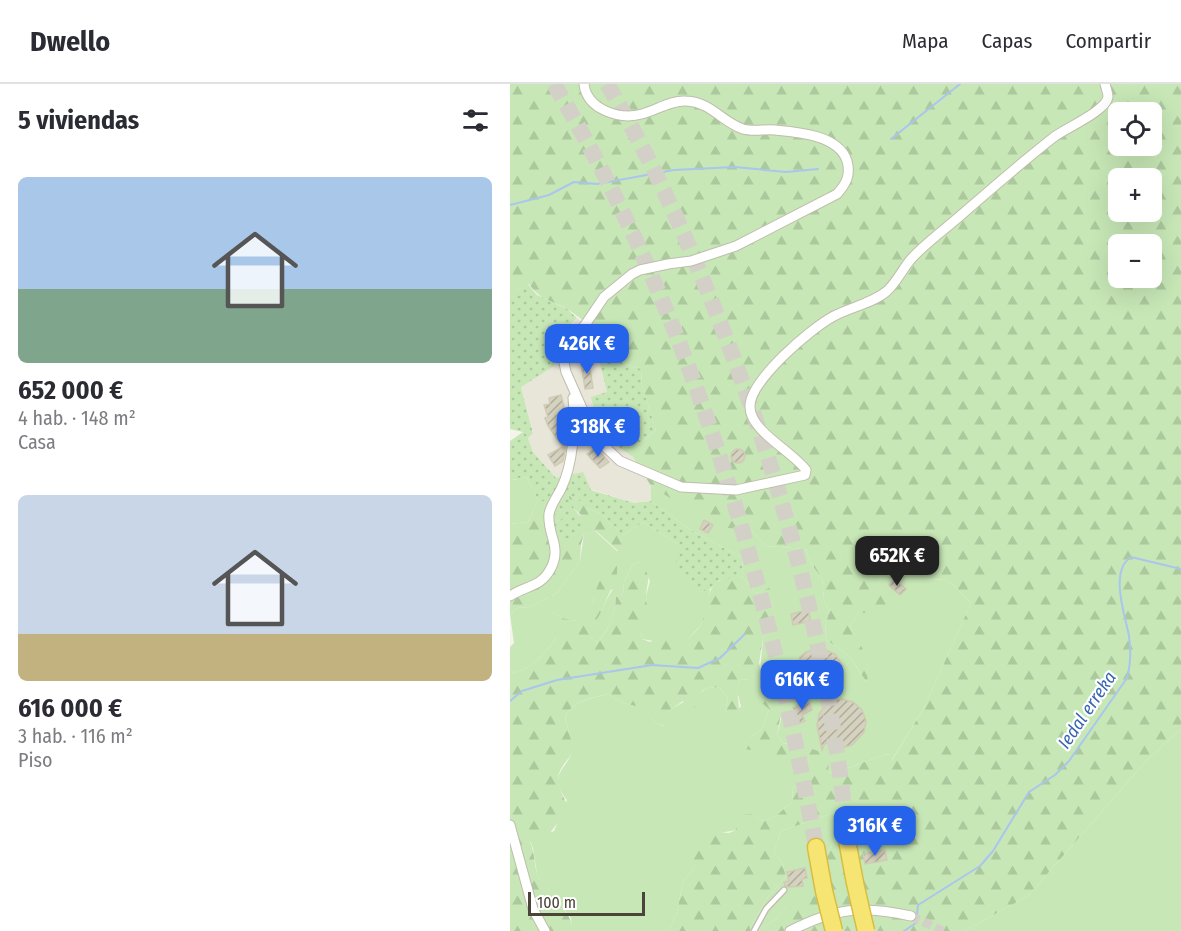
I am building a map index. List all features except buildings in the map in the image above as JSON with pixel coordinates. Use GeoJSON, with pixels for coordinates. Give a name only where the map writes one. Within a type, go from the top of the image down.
{"type":"FeatureCollection","features":[{"type":"Feature","properties":{"kind":"highway"},"geometry":{"type":"LineString","coordinates":[[847,840],[866,931]]}},
{"type":"Feature","properties":{"kind":"highway"},"geometry":{"type":"LineString","coordinates":[[816,847],[834,931]]}},
{"type":"Feature","properties":{"kind":"street"},"geometry":{"type":"LineString","coordinates":[[584,84],[585,92],[592,102],[615,113],[642,114],[678,101],[687,101],[708,106],[735,126],[745,130],[773,130],[817,137],[829,142],[844,155],[848,164],[848,177],[837,195],[736,246],[691,261],[640,270],[624,280],[604,297],[562,353],[566,372],[589,424],[599,441],[620,461],[681,487],[736,490],[805,475],[806,470],[798,459],[765,434],[753,420],[749,405],[762,380],[787,352],[814,328],[833,316],[880,296],[889,289],[912,258],[984,194],[1065,129],[1101,109],[1108,98],[1105,84]]}},
{"type":"Feature","properties":{"kind":"street"},"geometry":{"type":"LineString","coordinates":[[510,596],[536,585],[545,578],[551,567],[556,547],[549,522],[550,511],[561,489],[571,456],[576,419],[572,385]]}},
{"type":"Feature","properties":{"kind":"street"},"geometry":{"type":"LineString","coordinates":[[510,825],[532,909],[545,931]]}},
{"type":"Feature","properties":{"kind":"street"},"geometry":{"type":"LineString","coordinates":[[790,931],[822,916],[859,909],[882,909],[911,916]]}},
{"type":"Feature","properties":{"kind":"lane"},"geometry":{"type":"LineString","coordinates":[[754,931],[766,909],[784,890]]}},
{"type":"Feature","properties":{"kind":"shaded area"},"geometry":{"type":"Polygon","coordinates":[[[577,318],[603,337],[597,353],[607,392],[601,427],[612,442],[633,457],[651,486],[651,501],[634,503],[556,478],[533,452],[528,438],[533,432],[521,386],[554,366],[554,346],[560,334],[577,318]]]}},
{"type":"Feature","properties":{"kind":"green space"},"geometry":{"type":"Polygon","coordinates":[[[510,84],[1181,84],[1181,729],[1147,760],[1028,896],[964,931],[757,931],[776,919],[812,879],[838,834],[857,809],[851,807],[781,831],[774,852],[783,865],[786,877],[767,898],[750,931],[669,931],[677,912],[683,881],[695,867],[689,843],[706,831],[729,833],[736,830],[740,815],[752,814],[763,821],[777,815],[793,801],[792,788],[809,782],[815,773],[808,757],[777,759],[770,754],[768,749],[760,751],[744,749],[750,737],[761,731],[769,709],[761,702],[749,679],[740,680],[738,720],[730,724],[725,713],[728,698],[720,688],[710,687],[702,691],[695,708],[686,708],[683,701],[667,712],[668,720],[665,726],[656,723],[640,703],[635,706],[624,703],[607,694],[578,703],[569,711],[565,716],[575,748],[561,769],[558,780],[569,811],[544,840],[537,839],[530,842],[538,877],[560,898],[571,921],[572,931],[510,931],[510,670],[514,673],[534,663],[556,638],[554,629],[546,621],[547,613],[552,612],[562,618],[577,621],[580,608],[593,605],[599,583],[613,564],[617,566],[616,580],[598,617],[590,627],[590,637],[597,643],[611,622],[616,597],[623,594],[624,582],[633,564],[639,562],[648,575],[646,597],[648,617],[642,629],[642,639],[650,642],[669,634],[679,638],[682,645],[701,624],[711,590],[720,580],[742,576],[756,593],[774,586],[775,593],[769,600],[773,605],[777,627],[763,638],[759,663],[767,696],[779,708],[777,735],[783,743],[821,753],[828,762],[828,773],[884,755],[891,754],[892,760],[924,708],[971,603],[948,580],[928,579],[910,565],[886,568],[879,583],[894,603],[880,613],[859,613],[850,626],[864,653],[868,674],[867,683],[850,657],[827,640],[825,628],[829,611],[824,600],[822,578],[811,564],[806,549],[766,546],[752,531],[728,528],[702,518],[651,486],[633,457],[620,448],[642,442],[656,430],[642,386],[641,369],[624,364],[606,341],[591,327],[567,309],[542,297],[529,284],[510,294],[510,84]]]}},
{"type":"Feature","properties":{"kind":"green space"},"geometry":{"type":"Polygon","coordinates":[[[528,284],[537,295],[567,309],[577,318],[558,338],[554,366],[521,387],[533,433],[528,438],[533,452],[556,478],[583,472],[591,490],[634,503],[651,501],[692,531],[743,558],[742,576],[719,580],[710,589],[701,592],[685,581],[674,567],[681,546],[643,522],[621,536],[618,529],[609,523],[603,514],[589,509],[576,498],[569,496],[573,507],[585,524],[569,538],[557,537],[554,522],[562,519],[562,511],[547,501],[538,501],[527,477],[512,480],[510,478],[510,441],[523,432],[510,429],[510,294],[528,284]]]}},
{"type":"Feature","properties":{"kind":"green space"},"geometry":{"type":"Polygon","coordinates":[[[603,337],[617,351],[624,364],[641,369],[642,386],[656,430],[642,442],[620,448],[601,426],[591,397],[607,392],[597,353],[603,337]]]}},
{"type":"Feature","properties":{"kind":"green space"},"geometry":{"type":"Polygon","coordinates":[[[527,477],[538,501],[528,522],[510,524],[510,478],[513,480],[527,477]]]}},
{"type":"Feature","properties":{"kind":"green space"},"geometry":{"type":"Polygon","coordinates":[[[651,486],[728,528],[752,531],[766,546],[806,549],[811,564],[822,578],[824,600],[829,611],[825,628],[827,640],[850,657],[866,682],[866,660],[850,626],[859,613],[880,613],[879,583],[886,568],[910,565],[928,579],[948,580],[971,603],[924,708],[891,761],[890,754],[884,755],[828,773],[805,747],[783,743],[777,735],[781,719],[767,696],[760,672],[763,638],[776,627],[773,605],[769,600],[773,587],[756,593],[742,576],[743,558],[692,531],[651,501],[651,486]]]}},
{"type":"Feature","properties":{"kind":"green space"},"geometry":{"type":"Polygon","coordinates":[[[568,495],[576,498],[589,509],[603,514],[609,523],[618,529],[630,549],[626,558],[596,531],[584,534],[580,561],[557,593],[530,607],[517,608],[510,614],[510,524],[528,522],[538,501],[547,500],[562,511],[562,519],[554,522],[581,515],[570,505],[568,495]]]}},
{"type":"Feature","properties":{"kind":"green space"},"geometry":{"type":"Polygon","coordinates":[[[643,522],[681,546],[701,592],[710,589],[708,607],[700,626],[682,646],[642,639],[641,631],[648,617],[646,596],[650,581],[639,562],[633,564],[624,582],[623,594],[616,597],[611,622],[597,643],[590,637],[590,627],[613,589],[594,597],[593,605],[580,615],[577,621],[562,618],[552,612],[556,638],[534,663],[514,673],[510,670],[510,647],[514,643],[510,614],[517,608],[530,607],[557,593],[580,561],[584,534],[595,531],[617,551],[630,549],[621,536],[643,522]]]}},
{"type":"Feature","properties":{"kind":"green space"},"geometry":{"type":"Polygon","coordinates":[[[749,679],[769,709],[761,731],[750,737],[788,758],[808,757],[816,773],[809,782],[792,788],[793,801],[777,815],[763,821],[752,814],[737,830],[719,833],[693,852],[695,867],[683,881],[677,912],[669,931],[572,931],[571,918],[563,908],[559,896],[542,885],[537,874],[530,841],[554,831],[567,800],[558,784],[560,773],[574,748],[565,716],[578,703],[607,694],[635,706],[640,702],[656,723],[664,726],[666,712],[710,687],[720,688],[728,698],[725,713],[741,707],[737,690],[740,680],[749,679]]]}},
{"type":"Feature","properties":{"kind":"green space"},"geometry":{"type":"Polygon","coordinates":[[[1181,729],[1181,931],[964,931],[1028,896],[1147,760],[1181,729]]]}},
{"type":"Feature","properties":{"kind":"green space"},"geometry":{"type":"Polygon","coordinates":[[[851,807],[858,809],[838,834],[812,880],[776,919],[757,931],[750,931],[767,898],[786,877],[783,865],[774,852],[781,831],[851,807]]]}},
{"type":"Feature","properties":{"kind":"waterway"},"geometry":{"type":"LineString","coordinates":[[891,139],[960,84]]}},
{"type":"Feature","properties":{"kind":"waterway"},"geometry":{"type":"LineString","coordinates":[[510,205],[549,195],[574,182],[597,184],[674,170],[735,167],[786,172],[818,169]]}},
{"type":"Feature","properties":{"kind":"waterway","name":"Iedal erreka"},"geometry":{"type":"LineString","coordinates":[[904,931],[916,923],[918,905],[980,866],[993,851],[1029,792],[1055,775],[1069,761],[1127,678],[1130,647],[1120,594],[1121,572],[1124,564],[1131,557],[1181,569]]}},
{"type":"Feature","properties":{"kind":"waterway"},"geometry":{"type":"LineString","coordinates":[[510,701],[522,691],[557,680],[652,665],[698,668],[720,658],[745,634]]}},
{"type":"Feature","properties":{"kind":"tunnel"},"geometry":{"type":"LineString","coordinates":[[554,84],[603,173],[647,264],[685,358],[719,454],[774,649],[816,847]]}},
{"type":"Feature","properties":{"kind":"tunnel"},"geometry":{"type":"LineString","coordinates":[[607,84],[656,174],[698,267],[742,382],[777,486],[818,646],[839,765],[847,840]]}},
{"type":"Feature","properties":{"kind":"tunnel"},"geometry":{"type":"LineString","coordinates":[[911,916],[943,931]]}}]}
